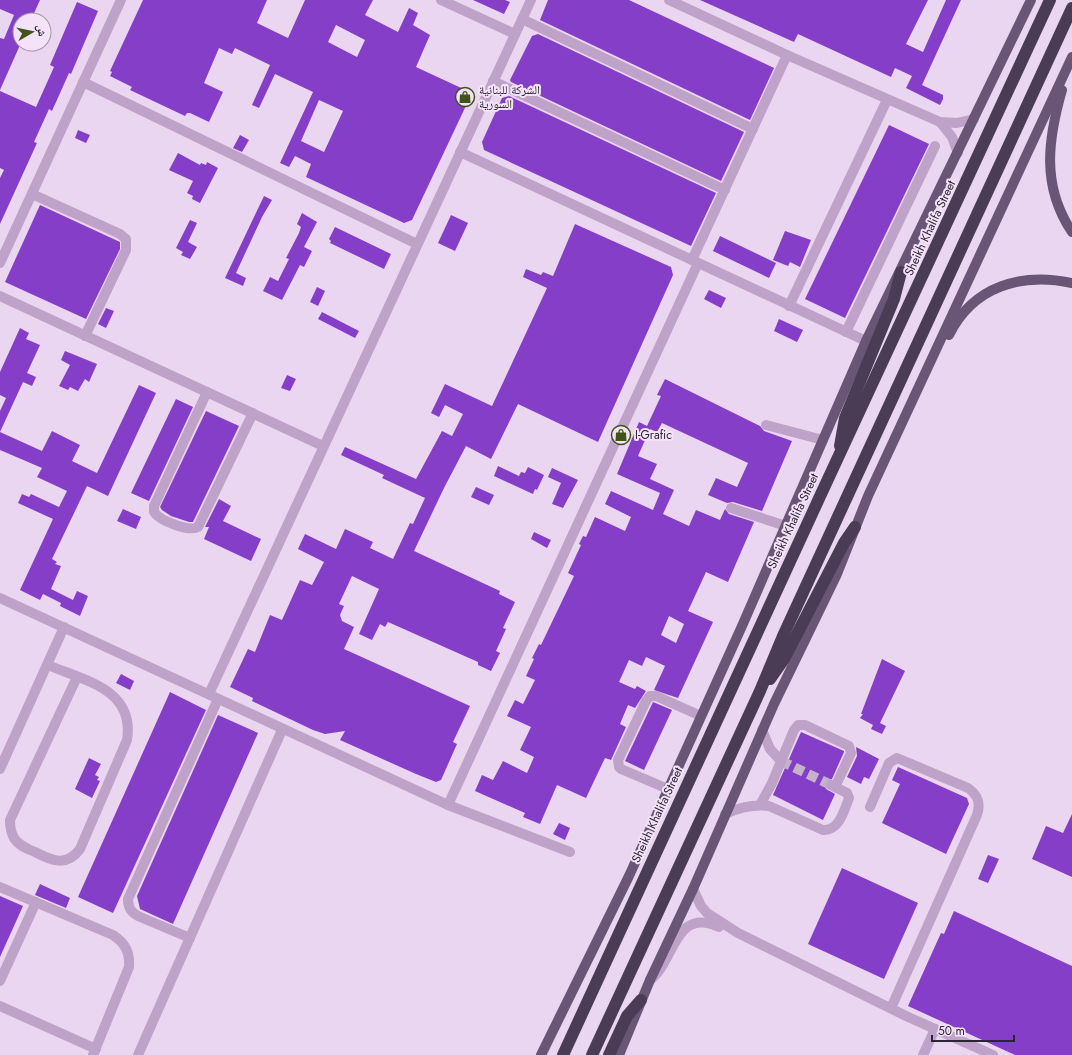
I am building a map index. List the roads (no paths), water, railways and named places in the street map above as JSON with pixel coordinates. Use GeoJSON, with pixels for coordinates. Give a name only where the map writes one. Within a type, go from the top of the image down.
{"type":"FeatureCollection","features":[{"type":"Feature","properties":{"kind":"highway","name":"Sheikh Khalifa Street"},"geometry":{"type":"LineString","coordinates":[[566,1050],[756,633],[837,462],[1050,0]]}},
{"type":"Feature","properties":{"kind":"highway"},"geometry":{"type":"LineString","coordinates":[[592,1055],[1072,8]]}},
{"type":"Feature","properties":{"kind":"highway"},"geometry":{"type":"LineString","coordinates":[[837,462],[845,418],[894,298],[901,272]]}},
{"type":"Feature","properties":{"kind":"highway"},"geometry":{"type":"LineString","coordinates":[[760,691],[784,659],[844,543],[855,527]]}},
{"type":"Feature","properties":{"kind":"highway"},"geometry":{"type":"LineString","coordinates":[[609,1055],[627,1016],[641,1000]]}},
{"type":"Feature","properties":{"kind":"highway"},"geometry":{"type":"LineString","coordinates":[[558,1055],[566,1050]]}},
{"type":"Feature","properties":{"kind":"main road"},"geometry":{"type":"LineString","coordinates":[[541,1055],[629,876],[786,526],[866,341],[901,272],[1030,0]]}},
{"type":"Feature","properties":{"kind":"main road"},"geometry":{"type":"LineString","coordinates":[[619,1055],[641,1000],[693,889],[762,730],[829,593],[855,527],[920,380],[1072,58]]}},
{"type":"Feature","properties":{"kind":"main road"},"geometry":{"type":"LineString","coordinates":[[1065,72],[1050,144],[1049,166],[1053,187],[1060,207],[1072,232]]}},
{"type":"Feature","properties":{"kind":"main road"},"geometry":{"type":"LineString","coordinates":[[920,380],[937,359],[954,324],[964,312],[981,297],[1005,285],[1027,279],[1043,278],[1072,283]]}},
{"type":"Feature","properties":{"kind":"street"},"geometry":{"type":"LineString","coordinates":[[0,263],[121,0]]}},
{"type":"Feature","properties":{"kind":"street"},"geometry":{"type":"LineString","coordinates":[[440,0],[515,34]]}},
{"type":"Feature","properties":{"kind":"street"},"geometry":{"type":"LineString","coordinates":[[209,694],[531,0]]}},
{"type":"Feature","properties":{"kind":"street"},"geometry":{"type":"LineString","coordinates":[[669,0],[787,55],[940,122],[957,122],[974,119]]}},
{"type":"Feature","properties":{"kind":"street"},"geometry":{"type":"LineString","coordinates":[[522,19],[753,129]]}},
{"type":"Feature","properties":{"kind":"street"},"geometry":{"type":"LineString","coordinates":[[448,805],[695,262],[725,190],[787,55]]}},
{"type":"Feature","properties":{"kind":"street"},"geometry":{"type":"LineString","coordinates":[[493,81],[725,190]]}},
{"type":"Feature","properties":{"kind":"street"},"geometry":{"type":"LineString","coordinates":[[83,82],[417,244]]}},
{"type":"Feature","properties":{"kind":"street"},"geometry":{"type":"LineString","coordinates":[[789,306],[887,100]]}},
{"type":"Feature","properties":{"kind":"street"},"geometry":{"type":"LineString","coordinates":[[940,122],[952,137],[958,153]]}},
{"type":"Feature","properties":{"kind":"street"},"geometry":{"type":"LineString","coordinates":[[846,332],[935,146]]}},
{"type":"Feature","properties":{"kind":"street"},"geometry":{"type":"LineString","coordinates":[[460,152],[866,341]]}},
{"type":"Feature","properties":{"kind":"street"},"geometry":{"type":"LineString","coordinates":[[32,194],[120,234],[126,239],[126,250],[85,336]]}},
{"type":"Feature","properties":{"kind":"street"},"geometry":{"type":"LineString","coordinates":[[0,296],[323,446]]}},
{"type":"Feature","properties":{"kind":"street"},"geometry":{"type":"LineString","coordinates":[[207,392],[154,506],[154,512],[159,517],[187,529],[191,530],[198,527],[252,413]]}},
{"type":"Feature","properties":{"kind":"street"},"geometry":{"type":"LineString","coordinates":[[766,425],[823,440]]}},
{"type":"Feature","properties":{"kind":"street"},"geometry":{"type":"LineString","coordinates":[[731,508],[786,526]]}},
{"type":"Feature","properties":{"kind":"street"},"geometry":{"type":"LineString","coordinates":[[0,598],[209,694],[282,730],[448,805],[570,852]]}},
{"type":"Feature","properties":{"kind":"street"},"geometry":{"type":"LineString","coordinates":[[0,769],[64,627]]}},
{"type":"Feature","properties":{"kind":"street"},"geometry":{"type":"LineString","coordinates":[[48,665],[77,677],[109,691],[115,696],[126,712],[128,731],[127,740],[80,849],[72,858],[60,862],[54,861],[18,842],[11,832],[10,820],[77,677]]}},
{"type":"Feature","properties":{"kind":"street"},"geometry":{"type":"LineString","coordinates":[[656,690],[702,713]]}},
{"type":"Feature","properties":{"kind":"street"},"geometry":{"type":"LineString","coordinates":[[668,790],[622,769],[619,766],[618,760],[646,701],[650,696],[656,696],[702,713]]}},
{"type":"Feature","properties":{"kind":"street"},"geometry":{"type":"LineString","coordinates":[[190,938],[138,916],[132,912],[128,906],[128,899],[218,699]]}},
{"type":"Feature","properties":{"kind":"street"},"geometry":{"type":"LineString","coordinates":[[725,814],[742,807],[760,805],[778,809],[823,830],[828,830],[837,824],[849,798],[847,793],[833,786],[851,753],[849,746],[805,725],[798,725],[794,730],[772,783],[760,805]]}},
{"type":"Feature","properties":{"kind":"street"},"geometry":{"type":"LineString","coordinates":[[138,1055],[282,730]]}},
{"type":"Feature","properties":{"kind":"street"},"geometry":{"type":"LineString","coordinates":[[762,730],[770,749],[781,760]]}},
{"type":"Feature","properties":{"kind":"street"},"geometry":{"type":"LineString","coordinates":[[870,807],[889,763],[897,758],[968,788],[977,797],[979,803],[977,815],[891,1008]]}},
{"type":"Feature","properties":{"kind":"street"},"geometry":{"type":"LineString","coordinates":[[0,887],[113,935],[124,945],[130,959],[127,974],[94,1052],[0,1006]]}},
{"type":"Feature","properties":{"kind":"street"},"geometry":{"type":"LineString","coordinates":[[693,889],[701,906],[707,913],[738,933],[891,1008],[993,1055]]}},
{"type":"Feature","properties":{"kind":"street"},"geometry":{"type":"LineString","coordinates":[[0,981],[36,902]]}},
{"type":"Feature","properties":{"kind":"street"},"geometry":{"type":"LineString","coordinates":[[650,980],[660,972],[678,936],[689,926],[698,923],[707,923],[738,933]]}},
{"type":"Feature","properties":{"kind":"street"},"geometry":{"type":"LineString","coordinates":[[923,1055],[935,1029]]}},
{"type":"Feature","properties":{"kind":"tunnel"},"geometry":{"type":"LineString","coordinates":[[781,761],[831,785]]}},
{"type":"Feature","properties":{"kind":"place","name":"الشركة للبنانية السورية"},"geometry":{"type":"Point","coordinates":[465,97]}},
{"type":"Feature","properties":{"kind":"place","name":"I-Grafic"},"geometry":{"type":"Point","coordinates":[621,435]}}]}
